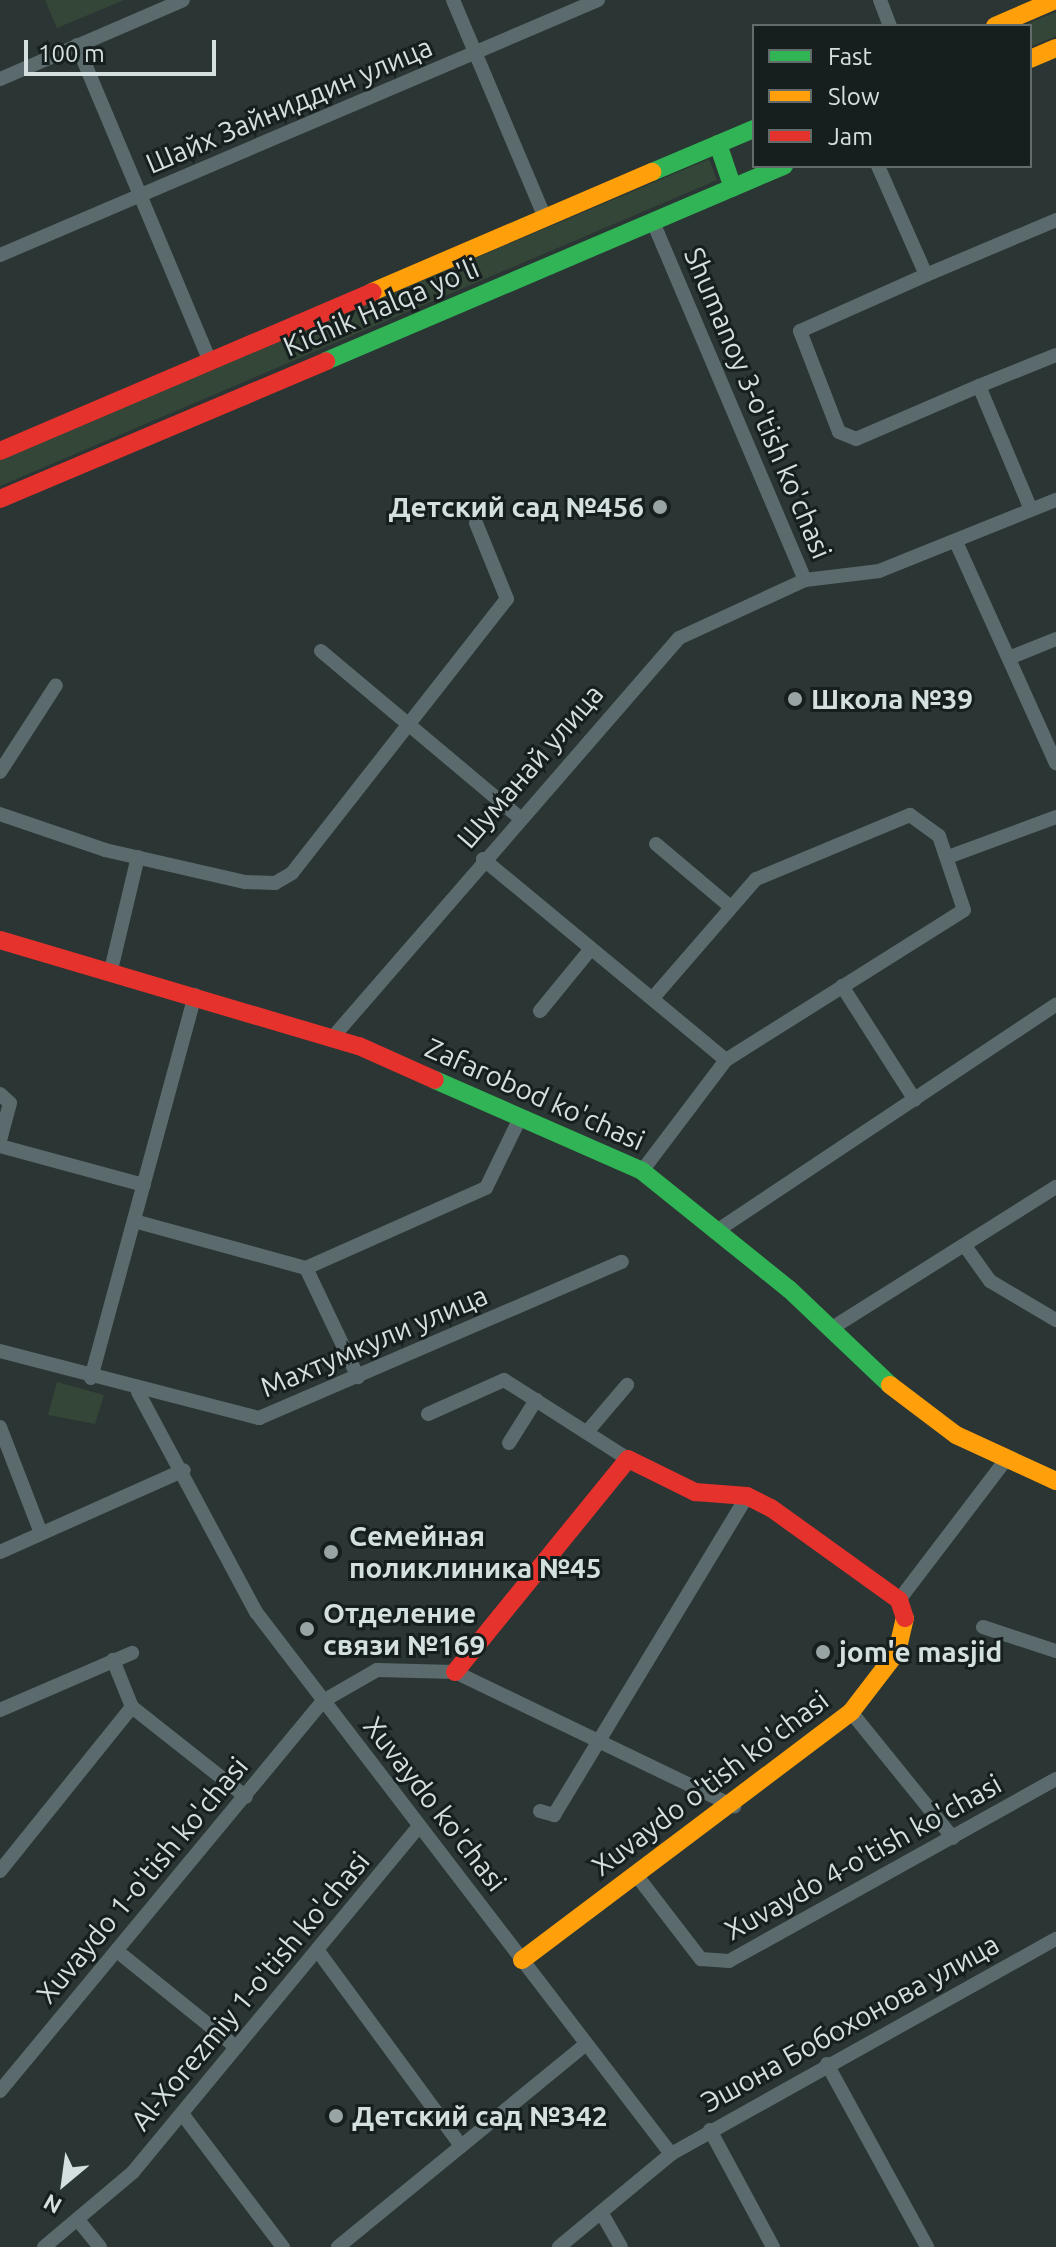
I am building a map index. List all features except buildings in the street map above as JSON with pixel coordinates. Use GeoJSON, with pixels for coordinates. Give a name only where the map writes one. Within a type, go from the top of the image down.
{"type":"FeatureCollection","features":[{"type":"Feature","properties":{"kind":"main road"},"geometry":{"type":"LineString","coordinates":[[1000,24],[1055,0]]}},
{"type":"Feature","properties":{"kind":"main road"},"geometry":{"type":"LineString","coordinates":[[1032,58],[1056,48]]}},
{"type":"Feature","properties":{"kind":"main road","name":"Kichik Halqa yo'li"},"geometry":{"type":"LineString","coordinates":[[0,451],[752,130]]}},
{"type":"Feature","properties":{"kind":"main road"},"geometry":{"type":"LineString","coordinates":[[718,144],[733,188]]}},
{"type":"Feature","properties":{"kind":"main road","name":"Kichik Halqa yo'li"},"geometry":{"type":"LineString","coordinates":[[0,499],[779,168]]}},
{"type":"Feature","properties":{"kind":"main road","name":"Zafarobod ko'chasi"},"geometry":{"type":"LineString","coordinates":[[0,940],[333,1037],[642,1171],[832,1328],[905,1400],[1005,1461],[1056,1481]]}},
{"type":"Feature","properties":{"kind":"main road"},"geometry":{"type":"LineString","coordinates":[[455,1672],[628,1459],[695,1492],[747,1496],[899,1600]]}},
{"type":"Feature","properties":{"kind":"main road","name":"Xuvaydo o'tish ko'chasi"},"geometry":{"type":"LineString","coordinates":[[522,1960],[734,1806],[851,1712],[878,1683],[907,1628],[899,1600]]}},
{"type":"Feature","properties":{"kind":"street"},"geometry":{"type":"LineString","coordinates":[[0,79],[183,0]]}},
{"type":"Feature","properties":{"kind":"street"},"geometry":{"type":"LineString","coordinates":[[453,0],[545,218]]}},
{"type":"Feature","properties":{"kind":"street","name":"Шайх Зайниддин улица"},"geometry":{"type":"LineString","coordinates":[[0,255],[598,0]]}},
{"type":"Feature","properties":{"kind":"street"},"geometry":{"type":"LineString","coordinates":[[880,0],[889,24]]}},
{"type":"Feature","properties":{"kind":"street"},"geometry":{"type":"LineString","coordinates":[[77,45],[210,361]]}},
{"type":"Feature","properties":{"kind":"street"},"geometry":{"type":"LineString","coordinates":[[879,168],[926,275]]}},
{"type":"Feature","properties":{"kind":"street"},"geometry":{"type":"LineString","coordinates":[[1056,220],[800,331],[839,432],[856,439],[1056,355]]}},
{"type":"Feature","properties":{"kind":"street","name":"Shumanoy 3-o'tish ko'chasi"},"geometry":{"type":"LineString","coordinates":[[653,222],[805,580],[879,571],[1056,500]]}},
{"type":"Feature","properties":{"kind":"street"},"geometry":{"type":"LineString","coordinates":[[979,386],[1031,510]]}},
{"type":"Feature","properties":{"kind":"street"},"geometry":{"type":"LineString","coordinates":[[0,814],[138,857],[275,883],[292,873],[405,724],[507,599],[476,523]]}},
{"type":"Feature","properties":{"kind":"street"},"geometry":{"type":"LineString","coordinates":[[956,542],[1056,763]]}},
{"type":"Feature","properties":{"kind":"street","name":"Шуманай улица"},"geometry":{"type":"LineString","coordinates":[[333,1037],[519,817],[679,638],[805,580]]}},
{"type":"Feature","properties":{"kind":"street"},"geometry":{"type":"LineString","coordinates":[[1009,658],[1056,639]]}},
{"type":"Feature","properties":{"kind":"street"},"geometry":{"type":"LineString","coordinates":[[321,651],[519,817]]}},
{"type":"Feature","properties":{"kind":"street"},"geometry":{"type":"LineString","coordinates":[[0,772],[56,685]]}},
{"type":"Feature","properties":{"kind":"street"},"geometry":{"type":"LineString","coordinates":[[642,1171],[726,1060],[964,910],[948,857],[931,824],[910,815],[756,879],[727,904],[653,998]]}},
{"type":"Feature","properties":{"kind":"street"},"geometry":{"type":"LineString","coordinates":[[948,857],[1056,817]]}},
{"type":"Feature","properties":{"kind":"street"},"geometry":{"type":"LineString","coordinates":[[656,844],[727,904]]}},
{"type":"Feature","properties":{"kind":"street"},"geometry":{"type":"LineString","coordinates":[[111,970],[138,857]]}},
{"type":"Feature","properties":{"kind":"street"},"geometry":{"type":"LineString","coordinates":[[483,859],[726,1060]]}},
{"type":"Feature","properties":{"kind":"street"},"geometry":{"type":"LineString","coordinates":[[540,1011],[590,950]]}},
{"type":"Feature","properties":{"kind":"street"},"geometry":{"type":"LineString","coordinates":[[842,986],[915,1100]]}},
{"type":"Feature","properties":{"kind":"street"},"geometry":{"type":"LineString","coordinates":[[91,1378],[195,995]]}},
{"type":"Feature","properties":{"kind":"street"},"geometry":{"type":"LineString","coordinates":[[715,1232],[1056,1005]]}},
{"type":"Feature","properties":{"kind":"street"},"geometry":{"type":"LineString","coordinates":[[0,1094],[10,1103],[0,1144],[144,1185]]}},
{"type":"Feature","properties":{"kind":"street"},"geometry":{"type":"LineString","coordinates":[[134,1221],[306,1268],[486,1188],[520,1118]]}},
{"type":"Feature","properties":{"kind":"street"},"geometry":{"type":"LineString","coordinates":[[832,1328],[1056,1187]]}},
{"type":"Feature","properties":{"kind":"street"},"geometry":{"type":"LineString","coordinates":[[965,1246],[990,1281],[1056,1320]]}},
{"type":"Feature","properties":{"kind":"street","name":"Махтумкули улица"},"geometry":{"type":"LineString","coordinates":[[0,1351],[138,1392],[259,1418],[622,1262]]}},
{"type":"Feature","properties":{"kind":"street"},"geometry":{"type":"LineString","coordinates":[[306,1268],[358,1377]]}},
{"type":"Feature","properties":{"kind":"street"},"geometry":{"type":"LineString","coordinates":[[428,1414],[504,1380],[628,1459]]}},
{"type":"Feature","properties":{"kind":"street"},"geometry":{"type":"LineString","coordinates":[[587,1432],[627,1385]]}},
{"type":"Feature","properties":{"kind":"street","name":"Xuvaydo ko'chasi"},"geometry":{"type":"LineString","coordinates":[[138,1392],[184,1470],[256,1612],[671,2154]]}},
{"type":"Feature","properties":{"kind":"street"},"geometry":{"type":"LineString","coordinates":[[509,1443],[536,1400]]}},
{"type":"Feature","properties":{"kind":"street"},"geometry":{"type":"LineString","coordinates":[[0,1427],[41,1533]]}},
{"type":"Feature","properties":{"kind":"street"},"geometry":{"type":"LineString","coordinates":[[899,1600],[1005,1461]]}},
{"type":"Feature","properties":{"kind":"street"},"geometry":{"type":"LineString","coordinates":[[0,1552],[184,1470]]}},
{"type":"Feature","properties":{"kind":"street"},"geometry":{"type":"LineString","coordinates":[[540,1811],[554,1815],[595,1739],[747,1496]]}},
{"type":"Feature","properties":{"kind":"street"},"geometry":{"type":"LineString","coordinates":[[983,1627],[1056,1651]]}},
{"type":"Feature","properties":{"kind":"street"},"geometry":{"type":"LineString","coordinates":[[0,1710],[132,1653]]}},
{"type":"Feature","properties":{"kind":"street"},"geometry":{"type":"LineString","coordinates":[[113,1660],[132,1707],[246,1797]]}},
{"type":"Feature","properties":{"kind":"street"},"geometry":{"type":"LineString","coordinates":[[323,1701],[377,1670],[455,1672],[734,1806]]}},
{"type":"Feature","properties":{"kind":"street","name":"Xuvaydo 1-o'tish ko'chasi"},"geometry":{"type":"LineString","coordinates":[[0,2091],[323,1701]]}},
{"type":"Feature","properties":{"kind":"street"},"geometry":{"type":"LineString","coordinates":[[0,1871],[132,1707]]}},
{"type":"Feature","properties":{"kind":"street"},"geometry":{"type":"LineString","coordinates":[[851,1712],[953,1838]]}},
{"type":"Feature","properties":{"kind":"street","name":"Xuvaydo 4-o'tish ko'chasi"},"geometry":{"type":"LineString","coordinates":[[637,1876],[701,1959],[729,1961],[1056,1779]]}},
{"type":"Feature","properties":{"kind":"street","name":"Al-Xorezmiy 1-o'tish ko'chasi"},"geometry":{"type":"LineString","coordinates":[[44,2247],[78,2220],[183,2115],[419,1826]]}},
{"type":"Feature","properties":{"kind":"street","name":"Эшона Бобохонова улица"},"geometry":{"type":"LineString","coordinates":[[559,2247],[671,2154],[827,2064],[1056,1939]]}},
{"type":"Feature","properties":{"kind":"street"},"geometry":{"type":"LineString","coordinates":[[117,1951],[236,2047]]}},
{"type":"Feature","properties":{"kind":"street"},"geometry":{"type":"LineString","coordinates":[[318,1951],[461,2146]]}},
{"type":"Feature","properties":{"kind":"street"},"geometry":{"type":"LineString","coordinates":[[338,2247],[586,2044]]}},
{"type":"Feature","properties":{"kind":"street"},"geometry":{"type":"LineString","coordinates":[[827,2064],[927,2247]]}},
{"type":"Feature","properties":{"kind":"street"},"geometry":{"type":"LineString","coordinates":[[183,2115],[283,2247]]}},
{"type":"Feature","properties":{"kind":"street"},"geometry":{"type":"LineString","coordinates":[[710,2130],[773,2247]]}},
{"type":"Feature","properties":{"kind":"street"},"geometry":{"type":"LineString","coordinates":[[601,2212],[621,2247]]}},
{"type":"Feature","properties":{"kind":"street"},"geometry":{"type":"LineString","coordinates":[[78,2220],[100,2247]]}},
{"type":"Feature","properties":{"kind":"green space"},"geometry":{"type":"Polygon","coordinates":[[[45,0],[124,0],[57,28],[45,0]]]}},
{"type":"Feature","properties":{"kind":"green space"},"geometry":{"type":"Polygon","coordinates":[[[1056,12],[1056,36],[1032,46],[1032,24],[1027,24],[1056,12]]]}},
{"type":"Feature","properties":{"kind":"green space"},"geometry":{"type":"Polygon","coordinates":[[[709,159],[717,180],[0,486],[0,460],[709,159]]]}},
{"type":"Feature","properties":{"kind":"green space"},"geometry":{"type":"Polygon","coordinates":[[[57,1382],[104,1395],[95,1424],[48,1415],[57,1382]]]}},
{"type":"Feature","properties":{"kind":"traffic: fast"},"geometry":{"type":"LineString","coordinates":[[652,172],[752,130]]}},
{"type":"Feature","properties":{"kind":"traffic: fast"},"geometry":{"type":"LineString","coordinates":[[718,144],[733,188]]}},
{"type":"Feature","properties":{"kind":"traffic: fast"},"geometry":{"type":"LineString","coordinates":[[326,361],[779,168]]}},
{"type":"Feature","properties":{"kind":"traffic: fast"},"geometry":{"type":"LineString","coordinates":[[435,1080],[642,1171],[789,1289],[890,1385]]}},
{"type":"Feature","properties":{"kind":"traffic: slow"},"geometry":{"type":"LineString","coordinates":[[1000,24],[1055,0]]}},
{"type":"Feature","properties":{"kind":"traffic: slow"},"geometry":{"type":"LineString","coordinates":[[1032,58],[1056,48]]}},
{"type":"Feature","properties":{"kind":"traffic: slow"},"geometry":{"type":"LineString","coordinates":[[372,292],[652,172]]}},
{"type":"Feature","properties":{"kind":"traffic: slow"},"geometry":{"type":"LineString","coordinates":[[890,1385],[956,1435],[1056,1481]]}},
{"type":"Feature","properties":{"kind":"traffic: slow"},"geometry":{"type":"LineString","coordinates":[[522,1960],[851,1712],[897,1652],[905,1618]]}},
{"type":"Feature","properties":{"kind":"traffic: jam"},"geometry":{"type":"LineString","coordinates":[[0,451],[372,292]]}},
{"type":"Feature","properties":{"kind":"traffic: jam"},"geometry":{"type":"LineString","coordinates":[[0,499],[326,361]]}},
{"type":"Feature","properties":{"kind":"traffic: jam"},"geometry":{"type":"LineString","coordinates":[[0,940],[359,1046],[435,1080]]}},
{"type":"Feature","properties":{"kind":"traffic: jam"},"geometry":{"type":"LineString","coordinates":[[455,1672],[628,1459],[695,1492],[747,1496],[771,1508],[899,1600],[905,1618]]}},
{"type":"Feature","properties":{"kind":"place","name":"Детский сад №456"},"geometry":{"type":"Point","coordinates":[660,507]}},
{"type":"Feature","properties":{"kind":"place","name":"Школа №39"},"geometry":{"type":"Point","coordinates":[795,699]}},
{"type":"Feature","properties":{"kind":"place","name":"Семейная поликлиника №45"},"geometry":{"type":"Point","coordinates":[331,1552]}},
{"type":"Feature","properties":{"kind":"place","name":"Отделение связи №169"},"geometry":{"type":"Point","coordinates":[307,1629]}},
{"type":"Feature","properties":{"kind":"place","name":"jom'e masjid"},"geometry":{"type":"Point","coordinates":[823,1652]}},
{"type":"Feature","properties":{"kind":"place","name":"Детский сад №342"},"geometry":{"type":"Point","coordinates":[336,2116]}}]}
